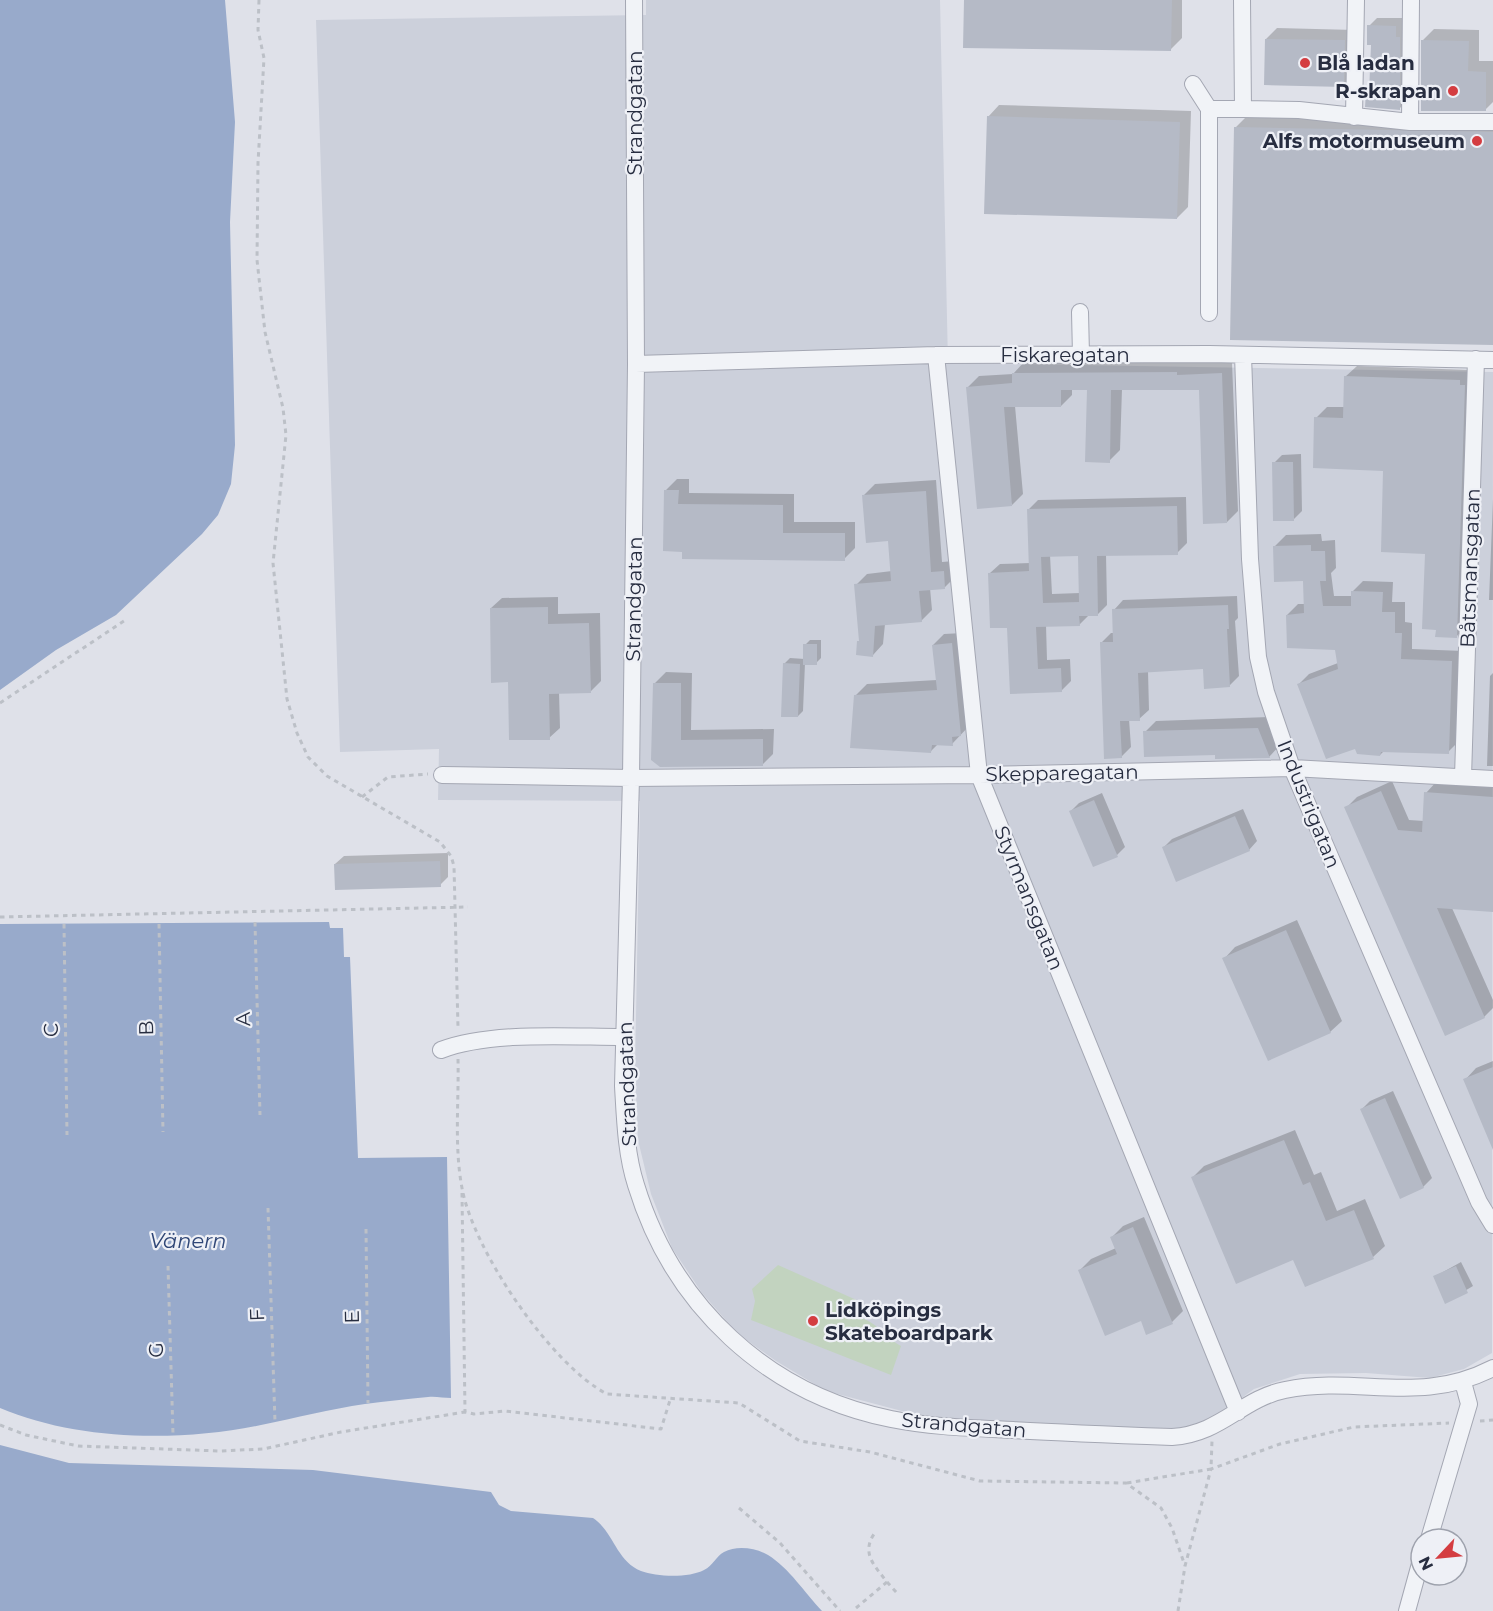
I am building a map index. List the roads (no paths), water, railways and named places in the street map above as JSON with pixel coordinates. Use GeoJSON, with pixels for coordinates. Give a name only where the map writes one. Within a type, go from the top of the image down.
{"type":"FeatureCollection","features":[{"type":"Feature","properties":{"kind":"street","name":"Strandgatan"},"geometry":{"type":"LineString","coordinates":[[634,0],[636,364],[631,778],[623,1037],[626,1137],[636,1185],[662,1248],[690,1296],[735,1343],[776,1376],[832,1403],[890,1419],[947,1427],[1193,1436],[1212,1428],[1264,1396],[1300,1388],[1425,1389],[1463,1382],[1493,1368]]}},
{"type":"Feature","properties":{"kind":"street"},"geometry":{"type":"LineString","coordinates":[[1242,0],[1243,109]]}},
{"type":"Feature","properties":{"kind":"street"},"geometry":{"type":"LineString","coordinates":[[1354,117],[1356,0]]}},
{"type":"Feature","properties":{"kind":"street"},"geometry":{"type":"LineString","coordinates":[[1410,122],[1411,0]]}},
{"type":"Feature","properties":{"kind":"street"},"geometry":{"type":"LineString","coordinates":[[1193,84],[1209,109],[1209,313]]}},
{"type":"Feature","properties":{"kind":"street"},"geometry":{"type":"LineString","coordinates":[[1209,109],[1299,110],[1410,122],[1493,122]]}},
{"type":"Feature","properties":{"kind":"street"},"geometry":{"type":"LineString","coordinates":[[1080,312],[1081,355]]}},
{"type":"Feature","properties":{"kind":"street","name":"Fiskaregatan"},"geometry":{"type":"LineString","coordinates":[[636,364],[936,355],[1243,354],[1493,360]]}},
{"type":"Feature","properties":{"kind":"street","name":"Industrigatan"},"geometry":{"type":"LineString","coordinates":[[1243,354],[1250,559],[1258,657],[1266,692],[1292,768],[1479,1202],[1493,1225]]}},
{"type":"Feature","properties":{"kind":"street","name":"Styrmansgatan"},"geometry":{"type":"LineString","coordinates":[[936,355],[979,775],[1238,1412]]}},
{"type":"Feature","properties":{"kind":"street","name":"Båtsmansgatan"},"geometry":{"type":"LineString","coordinates":[[1463,777],[1476,359]]}},
{"type":"Feature","properties":{"kind":"street","name":"Skepparegatan"},"geometry":{"type":"LineString","coordinates":[[442,775],[631,778],[979,775],[1292,768],[1493,780]]}},
{"type":"Feature","properties":{"kind":"street"},"geometry":{"type":"LineString","coordinates":[[441,1050],[458,1043],[531,1038],[623,1037]]}},
{"type":"Feature","properties":{"kind":"street"},"geometry":{"type":"LineString","coordinates":[[1432,1527],[1469,1404],[1463,1382]]}},
{"type":"Feature","properties":{"kind":"street"},"geometry":{"type":"LineString","coordinates":[[1407,1611],[1414,1587]]}},
{"type":"Feature","properties":{"kind":"water"},"geometry":{"type":"Polygon","coordinates":[[[0,0],[225,0],[235,122],[230,222],[235,445],[231,484],[218,515],[202,534],[116,615],[56,650],[0,690],[0,0]]]}},
{"type":"Feature","properties":{"kind":"water","name":"Vänern"},"geometry":{"type":"Polygon","coordinates":[[[329,922],[330,928],[343,928],[344,957],[350,957],[358,1158],[447,1157],[451,1398],[431,1397],[373,1403],[229,1431],[163,1436],[95,1432],[62,1427],[0,1408],[0,924],[329,922]]]}},
{"type":"Feature","properties":{"kind":"water"},"geometry":{"type":"Polygon","coordinates":[[[0,1445],[69,1463],[313,1470],[491,1492],[499,1505],[511,1511],[593,1518],[606,1531],[626,1560],[641,1571],[648,1573],[673,1576],[698,1573],[729,1550],[746,1548],[758,1551],[776,1560],[822,1611],[0,1611],[0,1445]]]}},
{"type":"Feature","properties":{"kind":"place","name":"Blå ladan"},"geometry":{"type":"Point","coordinates":[1305,63]}},
{"type":"Feature","properties":{"kind":"place","name":"R-skrapan"},"geometry":{"type":"Point","coordinates":[1453,91]}},
{"type":"Feature","properties":{"kind":"place","name":"Alfs motormuseum"},"geometry":{"type":"Point","coordinates":[1477,141]}},
{"type":"Feature","properties":{"kind":"place","name":"Lidköpings Skateboardpark"},"geometry":{"type":"Point","coordinates":[813,1321]}}]}
